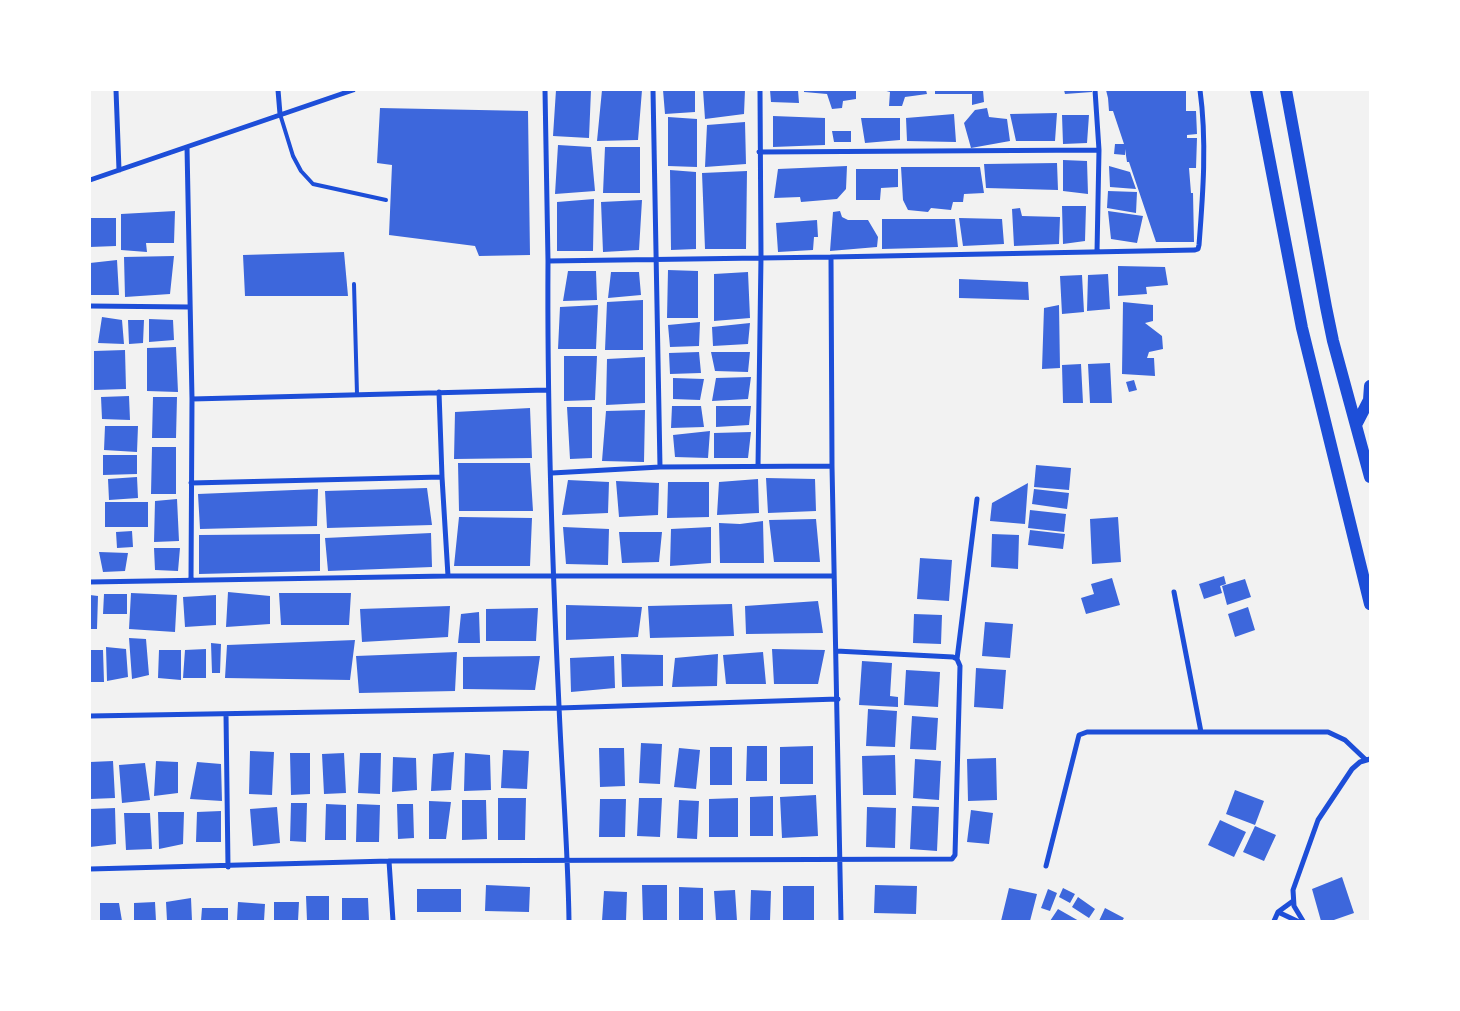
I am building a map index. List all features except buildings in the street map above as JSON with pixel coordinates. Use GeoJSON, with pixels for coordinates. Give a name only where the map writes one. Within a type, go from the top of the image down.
{"type":"FeatureCollection","features":[{"type":"Feature","properties":{"kind":"highway"},"geometry":{"type":"LineString","coordinates":[[1256,90],[1302,328],[1370,604]]}},
{"type":"Feature","properties":{"kind":"highway"},"geometry":{"type":"LineString","coordinates":[[1286,90],[1333,341],[1370,477]]}},
{"type":"Feature","properties":{"kind":"highway"},"geometry":{"type":"LineString","coordinates":[[1356,425],[1369,400],[1370,386]]}},
{"type":"Feature","properties":{"kind":"street"},"geometry":{"type":"LineString","coordinates":[[116,90],[119,170]]}},
{"type":"Feature","properties":{"kind":"street"},"geometry":{"type":"LineString","coordinates":[[278,90],[280,114]]}},
{"type":"Feature","properties":{"kind":"street"},"geometry":{"type":"LineString","coordinates":[[90,180],[352,90]]}},
{"type":"Feature","properties":{"kind":"street"},"geometry":{"type":"LineString","coordinates":[[544,90],[548,260],[547,390],[552,473],[559,708],[568,860],[569,921]]}},
{"type":"Feature","properties":{"kind":"street"},"geometry":{"type":"LineString","coordinates":[[654,90],[660,467]]}},
{"type":"Feature","properties":{"kind":"street"},"geometry":{"type":"LineString","coordinates":[[758,466],[761,257],[760,90]]}},
{"type":"Feature","properties":{"kind":"street"},"geometry":{"type":"LineString","coordinates":[[1095,90],[1099,150],[1097,252]]}},
{"type":"Feature","properties":{"kind":"street"},"geometry":{"type":"LineString","coordinates":[[548,260],[657,260],[1198,249],[1203,189],[1203,125],[1200,90]]}},
{"type":"Feature","properties":{"kind":"street"},"geometry":{"type":"LineString","coordinates":[[187,147],[192,399],[191,580]]}},
{"type":"Feature","properties":{"kind":"street"},"geometry":{"type":"LineString","coordinates":[[759,152],[1099,150]]}},
{"type":"Feature","properties":{"kind":"street"},"geometry":{"type":"LineString","coordinates":[[831,256],[832,466],[841,921]]}},
{"type":"Feature","properties":{"kind":"street"},"geometry":{"type":"LineString","coordinates":[[90,306],[189,307]]}},
{"type":"Feature","properties":{"kind":"street"},"geometry":{"type":"LineString","coordinates":[[192,399],[547,390]]}},
{"type":"Feature","properties":{"kind":"street"},"geometry":{"type":"LineString","coordinates":[[440,392],[442,477],[448,576]]}},
{"type":"Feature","properties":{"kind":"street"},"geometry":{"type":"LineString","coordinates":[[552,473],[660,467],[832,466]]}},
{"type":"Feature","properties":{"kind":"street"},"geometry":{"type":"LineString","coordinates":[[191,483],[442,477]]}},
{"type":"Feature","properties":{"kind":"street"},"geometry":{"type":"LineString","coordinates":[[90,869],[228,867],[389,861],[950,860],[954,858],[960,666],[957,659],[977,499]]}},
{"type":"Feature","properties":{"kind":"street"},"geometry":{"type":"LineString","coordinates":[[90,582],[448,576],[834,576]]}},
{"type":"Feature","properties":{"kind":"street"},"geometry":{"type":"LineString","coordinates":[[1174,592],[1201,732]]}},
{"type":"Feature","properties":{"kind":"street"},"geometry":{"type":"LineString","coordinates":[[836,651],[952,657],[957,659]]}},
{"type":"Feature","properties":{"kind":"street"},"geometry":{"type":"LineString","coordinates":[[90,716],[559,708],[838,699]]}},
{"type":"Feature","properties":{"kind":"street"},"geometry":{"type":"LineString","coordinates":[[226,714],[228,867]]}},
{"type":"Feature","properties":{"kind":"street"},"geometry":{"type":"LineString","coordinates":[[1046,866],[1080,735],[1087,732],[1328,732],[1345,740],[1368,759],[1360,762],[1352,770],[1318,820],[1295,885],[1293,901],[1303,921]]}},
{"type":"Feature","properties":{"kind":"street"},"geometry":{"type":"LineString","coordinates":[[389,861],[393,921]]}},
{"type":"Feature","properties":{"kind":"street"},"geometry":{"type":"LineString","coordinates":[[1274,921],[1278,912],[1293,901]]}},
{"type":"Feature","properties":{"kind":"street"},"geometry":{"type":"LineString","coordinates":[[1278,912],[1297,921]]}},
{"type":"Feature","properties":{"kind":"lane"},"geometry":{"type":"LineString","coordinates":[[280,114],[293,156],[300,172],[308,181],[313,184],[386,200]]}},
{"type":"Feature","properties":{"kind":"lane"},"geometry":{"type":"LineString","coordinates":[[354,284],[358,394]]}}]}
